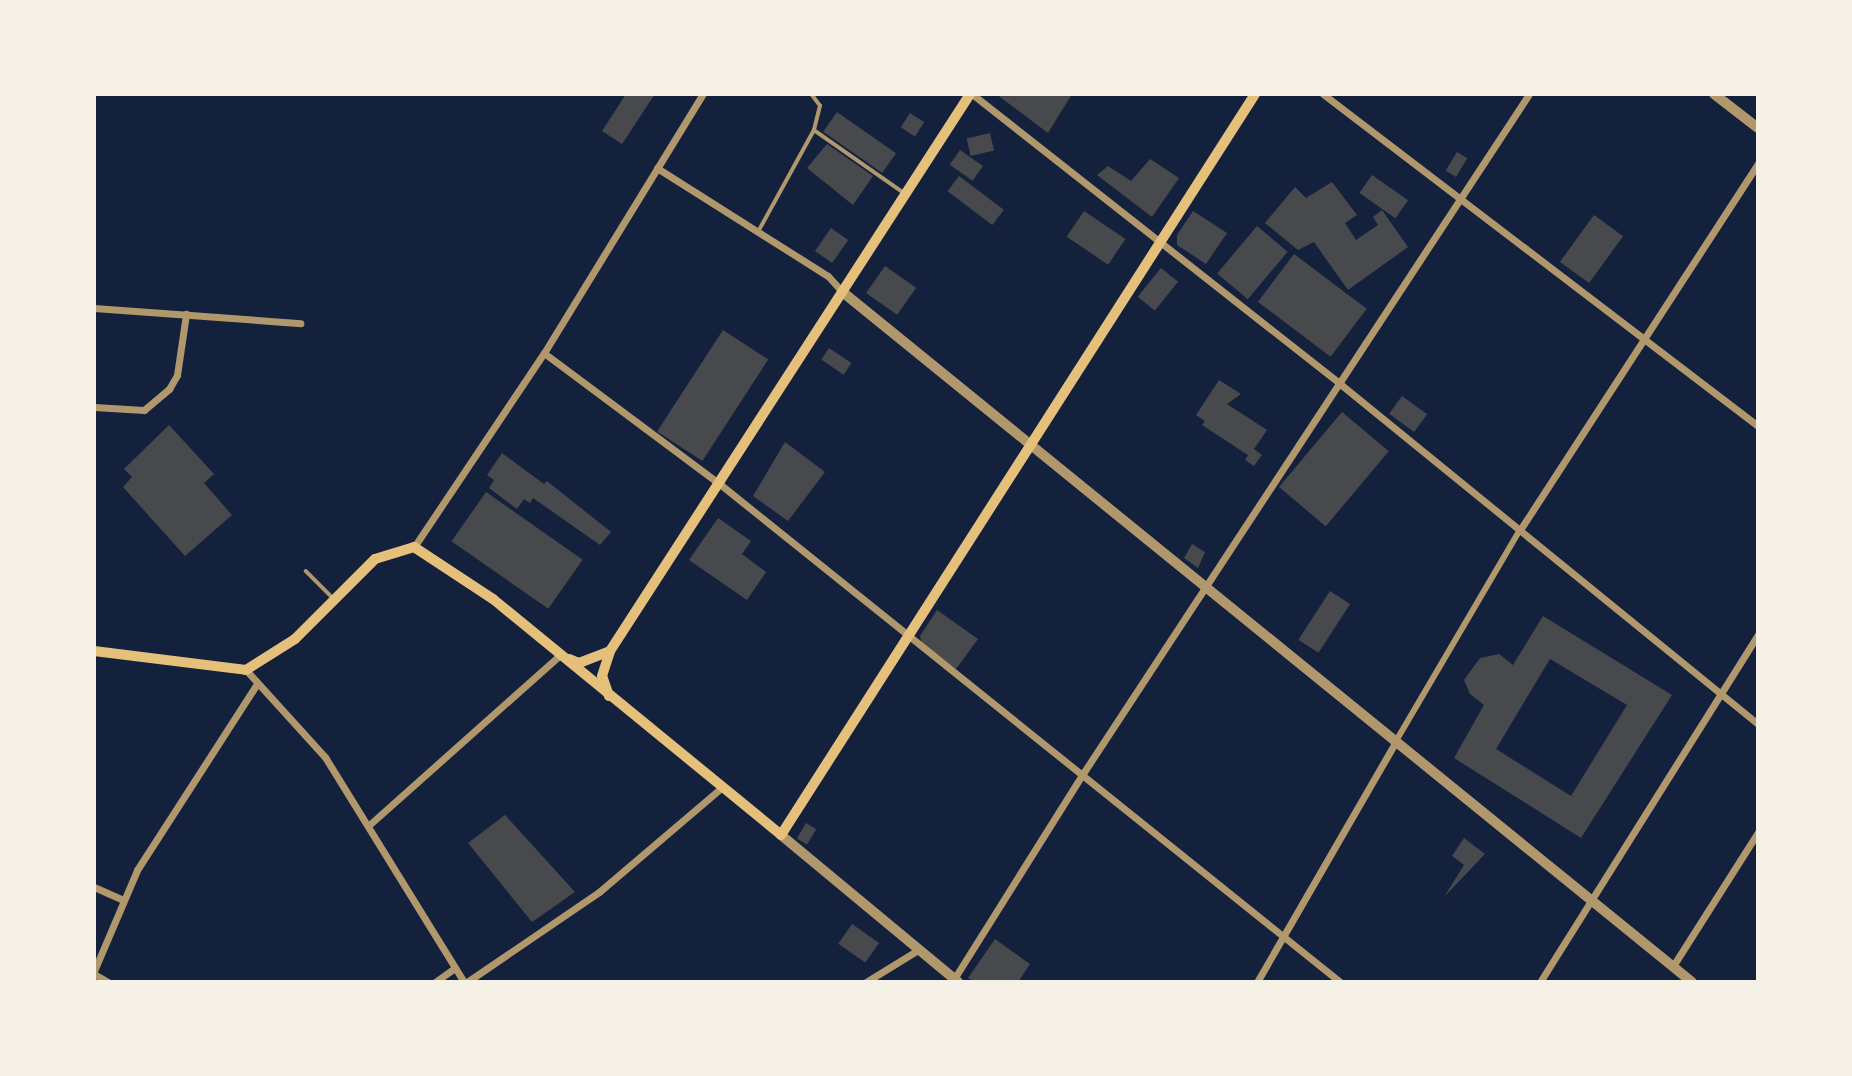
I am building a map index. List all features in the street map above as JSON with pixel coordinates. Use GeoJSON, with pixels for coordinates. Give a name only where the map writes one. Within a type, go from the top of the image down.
{"type":"FeatureCollection","features":[{"type":"Feature","properties":{"kind":"main road"},"geometry":{"type":"LineString","coordinates":[[610,699],[602,676],[610,651],[845,295],[971,94]]}},
{"type":"Feature","properties":{"kind":"main road"},"geometry":{"type":"LineString","coordinates":[[94,651],[251,668],[286,646],[375,559],[414,547],[493,599],[610,699],[781,835],[906,635],[1255,94]]}},
{"type":"Feature","properties":{"kind":"main road"},"geometry":{"type":"LineString","coordinates":[[560,655],[579,663],[610,651]]}},
{"type":"Feature","properties":{"kind":"street"},"geometry":{"type":"LineString","coordinates":[[414,547],[544,353],[703,94]]}},
{"type":"Feature","properties":{"kind":"street"},"geometry":{"type":"LineString","coordinates":[[971,94],[1339,383],[1758,724]]}},
{"type":"Feature","properties":{"kind":"street"},"geometry":{"type":"LineString","coordinates":[[1323,94],[1758,426]]}},
{"type":"Feature","properties":{"kind":"street"},"geometry":{"type":"LineString","coordinates":[[781,835],[956,980],[1082,775],[1529,94]]}},
{"type":"Feature","properties":{"kind":"street"},"geometry":{"type":"LineString","coordinates":[[1714,94],[1758,128]]}},
{"type":"Feature","properties":{"kind":"street"},"geometry":{"type":"LineString","coordinates":[[1257,982],[1520,530],[1758,164]]}},
{"type":"Feature","properties":{"kind":"street"},"geometry":{"type":"LineString","coordinates":[[657,168],[828,276],[845,295],[1692,982]]}},
{"type":"Feature","properties":{"kind":"street"},"geometry":{"type":"LineString","coordinates":[[94,309],[300,323]]}},
{"type":"Feature","properties":{"kind":"street"},"geometry":{"type":"LineString","coordinates":[[94,407],[144,410],[169,389],[177,375],[186,314]]}},
{"type":"Feature","properties":{"kind":"street"},"geometry":{"type":"LineString","coordinates":[[544,353],[721,485],[1340,982]]}},
{"type":"Feature","properties":{"kind":"street"},"geometry":{"type":"LineString","coordinates":[[1540,982],[1758,634]]}},
{"type":"Feature","properties":{"kind":"street"},"geometry":{"type":"LineString","coordinates":[[368,826],[560,655]]}},
{"type":"Feature","properties":{"kind":"street"},"geometry":{"type":"LineString","coordinates":[[251,668],[257,684],[325,757],[465,982],[599,892],[720,789]]}},
{"type":"Feature","properties":{"kind":"street"},"geometry":{"type":"LineString","coordinates":[[108,982],[94,973],[137,870],[257,684]]}},
{"type":"Feature","properties":{"kind":"street"},"geometry":{"type":"LineString","coordinates":[[1672,966],[1758,832]]}},
{"type":"Feature","properties":{"kind":"street"},"geometry":{"type":"LineString","coordinates":[[94,887],[123,900]]}},
{"type":"Feature","properties":{"kind":"street"},"geometry":{"type":"LineString","coordinates":[[866,982],[918,950]]}},
{"type":"Feature","properties":{"kind":"street"},"geometry":{"type":"LineString","coordinates":[[435,982],[455,968]]}},
{"type":"Feature","properties":{"kind":"lane"},"geometry":{"type":"LineString","coordinates":[[758,232],[814,130],[820,106],[811,94]]}},
{"type":"Feature","properties":{"kind":"lane"},"geometry":{"type":"LineString","coordinates":[[814,130],[908,196]]}},
{"type":"Feature","properties":{"kind":"lane"},"geometry":{"type":"LineString","coordinates":[[306,571],[334,600]]}},
{"type":"Feature","properties":{"kind":"building"},"geometry":{"type":"Polygon","coordinates":[[[626,94],[655,94],[622,144],[602,131],[626,94]]]}},
{"type":"Feature","properties":{"kind":"building"},"geometry":{"type":"Polygon","coordinates":[[[996,94],[1072,94],[1048,133],[996,94]]]}},
{"type":"Feature","properties":{"kind":"building"},"geometry":{"type":"Polygon","coordinates":[[[837,112],[896,153],[882,173],[823,132],[837,112]]]}},
{"type":"Feature","properties":{"kind":"building"},"geometry":{"type":"Polygon","coordinates":[[[910,113],[924,122],[915,137],[901,127],[910,113]]]}},
{"type":"Feature","properties":{"kind":"building"},"geometry":{"type":"Polygon","coordinates":[[[990,133],[994,151],[971,156],[967,138],[990,133]]]}},
{"type":"Feature","properties":{"kind":"building"},"geometry":{"type":"Polygon","coordinates":[[[827,144],[873,176],[853,205],[807,168],[827,144]]]}},
{"type":"Feature","properties":{"kind":"building"},"geometry":{"type":"Polygon","coordinates":[[[960,150],[983,166],[973,181],[950,165],[960,150]]]}},
{"type":"Feature","properties":{"kind":"building"},"geometry":{"type":"Polygon","coordinates":[[[1457,152],[1467,158],[1456,177],[1446,171],[1457,152]]]}},
{"type":"Feature","properties":{"kind":"building"},"geometry":{"type":"Polygon","coordinates":[[[1150,159],[1179,178],[1152,217],[1097,175],[1108,166],[1131,181],[1150,159]]]}},
{"type":"Feature","properties":{"kind":"building"},"geometry":{"type":"Polygon","coordinates":[[[1372,175],[1408,200],[1395,218],[1359,193],[1372,175]]]}},
{"type":"Feature","properties":{"kind":"building"},"geometry":{"type":"Polygon","coordinates":[[[959,176],[1004,210],[992,225],[948,191],[959,176]]]}},
{"type":"Feature","properties":{"kind":"building"},"geometry":{"type":"Polygon","coordinates":[[[1332,182],[1357,215],[1345,223],[1356,240],[1378,225],[1373,217],[1382,210],[1408,247],[1348,290],[1314,242],[1298,250],[1265,223],[1295,187],[1306,198],[1332,182]]]}},
{"type":"Feature","properties":{"kind":"building"},"geometry":{"type":"Polygon","coordinates":[[[1084,211],[1125,239],[1108,265],[1067,237],[1084,211]]]}},
{"type":"Feature","properties":{"kind":"building"},"geometry":{"type":"Polygon","coordinates":[[[1193,211],[1227,233],[1206,264],[1177,245],[1177,235],[1193,211]]]}},
{"type":"Feature","properties":{"kind":"building"},"geometry":{"type":"Polygon","coordinates":[[[1594,215],[1623,236],[1589,283],[1560,262],[1594,215]]]}},
{"type":"Feature","properties":{"kind":"building"},"geometry":{"type":"Polygon","coordinates":[[[1257,226],[1288,252],[1248,299],[1217,273],[1257,226]]]}},
{"type":"Feature","properties":{"kind":"building"},"geometry":{"type":"Polygon","coordinates":[[[831,228],[848,240],[832,263],[815,251],[831,228]]]}},
{"type":"Feature","properties":{"kind":"building"},"geometry":{"type":"Polygon","coordinates":[[[1294,254],[1367,309],[1331,357],[1258,302],[1294,254]]]}},
{"type":"Feature","properties":{"kind":"building"},"geometry":{"type":"Polygon","coordinates":[[[885,266],[916,288],[897,315],[866,293],[885,266]]]}},
{"type":"Feature","properties":{"kind":"building"},"geometry":{"type":"Polygon","coordinates":[[[1161,268],[1178,282],[1155,311],[1138,297],[1161,268]]]}},
{"type":"Feature","properties":{"kind":"building"},"geometry":{"type":"Polygon","coordinates":[[[723,330],[768,359],[702,461],[657,431],[723,330]]]}},
{"type":"Feature","properties":{"kind":"building"},"geometry":{"type":"Polygon","coordinates":[[[829,348],[851,363],[844,375],[821,360],[829,348]]]}},
{"type":"Feature","properties":{"kind":"building"},"geometry":{"type":"Polygon","coordinates":[[[1219,380],[1241,394],[1227,404],[1267,430],[1254,449],[1262,455],[1254,466],[1245,460],[1248,455],[1202,425],[1205,421],[1196,415],[1219,380]]]}},
{"type":"Feature","properties":{"kind":"building"},"geometry":{"type":"Polygon","coordinates":[[[1402,396],[1427,414],[1414,432],[1389,414],[1402,396]]]}},
{"type":"Feature","properties":{"kind":"building"},"geometry":{"type":"Polygon","coordinates":[[[1342,412],[1389,451],[1326,526],[1279,487],[1342,412]]]}},
{"type":"Feature","properties":{"kind":"building"},"geometry":{"type":"Polygon","coordinates":[[[169,425],[214,474],[204,483],[232,515],[185,556],[123,487],[132,477],[124,469],[169,425]]]}},
{"type":"Feature","properties":{"kind":"building"},"geometry":{"type":"Polygon","coordinates":[[[785,442],[825,472],[788,521],[753,496],[785,442]]]}},
{"type":"Feature","properties":{"kind":"building"},"geometry":{"type":"Polygon","coordinates":[[[502,453],[544,484],[547,481],[611,532],[600,545],[533,498],[530,503],[524,499],[517,509],[489,488],[494,480],[487,475],[502,453]]]}},
{"type":"Feature","properties":{"kind":"building"},"geometry":{"type":"Polygon","coordinates":[[[486,492],[583,560],[548,609],[452,541],[486,492]]]}},
{"type":"Feature","properties":{"kind":"building"},"geometry":{"type":"Polygon","coordinates":[[[718,518],[751,541],[742,554],[766,572],[747,600],[689,560],[718,518]]]}},
{"type":"Feature","properties":{"kind":"building"},"geometry":{"type":"Polygon","coordinates":[[[1192,544],[1205,552],[1198,568],[1184,558],[1192,544]]]}},
{"type":"Feature","properties":{"kind":"building"},"geometry":{"type":"Polygon","coordinates":[[[1330,591],[1350,604],[1319,653],[1298,640],[1330,591]]]}},
{"type":"Feature","properties":{"kind":"building"},"geometry":{"type":"Polygon","coordinates":[[[937,610],[978,639],[956,669],[922,644],[920,636],[937,610]]]}},
{"type":"Feature","properties":{"kind":"building"},"geometry":{"type":"Polygon","coordinates":[[[1543,616],[1672,695],[1581,838],[1454,758],[1484,705],[1470,694],[1464,680],[1480,658],[1499,654],[1513,665],[1543,616]],[[1550,659],[1496,749],[1571,796],[1627,705],[1550,659]]]}},
{"type":"Feature","properties":{"kind":"building"},"geometry":{"type":"Polygon","coordinates":[[[505,815],[575,892],[532,922],[468,843],[505,815]]]}},
{"type":"Feature","properties":{"kind":"building"},"geometry":{"type":"Polygon","coordinates":[[[806,823],[816,829],[807,845],[797,838],[806,823]]]}},
{"type":"Feature","properties":{"kind":"building"},"geometry":{"type":"Polygon","coordinates":[[[1464,838],[1485,854],[1444,897],[1464,865],[1452,856],[1464,838]]]}},
{"type":"Feature","properties":{"kind":"building"},"geometry":{"type":"Polygon","coordinates":[[[852,924],[879,943],[865,963],[838,944],[852,924]]]}},
{"type":"Feature","properties":{"kind":"building"},"geometry":{"type":"Polygon","coordinates":[[[995,939],[1030,964],[1018,982],[974,982],[968,978],[995,939]]]}}]}
